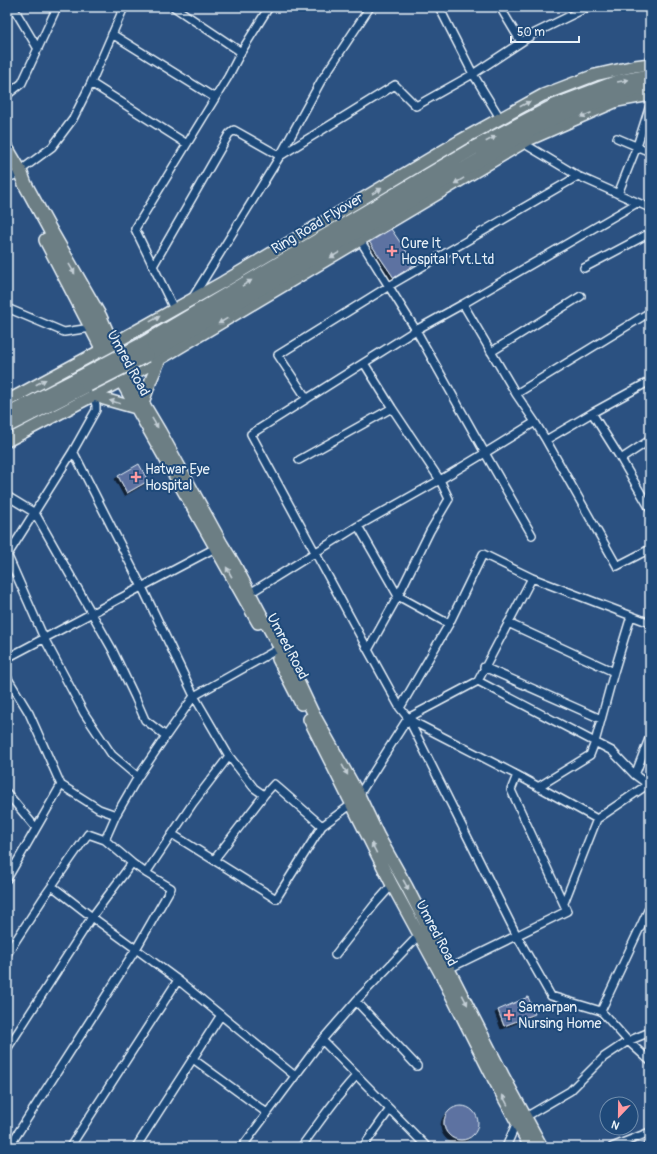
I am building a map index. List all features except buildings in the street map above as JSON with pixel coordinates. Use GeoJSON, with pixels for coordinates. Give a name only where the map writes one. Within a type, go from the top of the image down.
{"type":"FeatureCollection","features":[{"type":"Feature","properties":{"kind":"highway","name":"Ring Road Flyover"},"geometry":{"type":"LineString","coordinates":[[7,426],[89,388],[144,350],[474,148],[554,106],[617,82],[650,76]]}},
{"type":"Feature","properties":{"kind":"highway","name":"Ring Road Flyover"},"geometry":{"type":"LineString","coordinates":[[144,350],[527,132],[566,112],[650,86]]}},
{"type":"Feature","properties":{"kind":"highway"},"geometry":{"type":"LineString","coordinates":[[7,149],[13,170],[25,184],[100,317],[107,347],[122,367],[124,379]]}},
{"type":"Feature","properties":{"kind":"highway","name":"Umred Road"},"geometry":{"type":"LineString","coordinates":[[13,170],[91,328],[107,347]]}},
{"type":"Feature","properties":{"kind":"highway","name":"Ring Road Flyover"},"geometry":{"type":"LineString","coordinates":[[7,416],[89,388]]}},
{"type":"Feature","properties":{"kind":"main road"},"geometry":{"type":"LineString","coordinates":[[7,401],[223,282],[543,94],[588,78],[650,64]]}},
{"type":"Feature","properties":{"kind":"main road"},"geometry":{"type":"LineString","coordinates":[[7,441],[89,388],[124,379],[160,359],[523,143],[617,101],[650,95]]}},
{"type":"Feature","properties":{"kind":"main road"},"geometry":{"type":"LineString","coordinates":[[89,388],[104,399],[140,406],[160,359]]}},
{"type":"Feature","properties":{"kind":"main road","name":"Umred Road"},"geometry":{"type":"LineString","coordinates":[[124,379],[277,650],[356,800],[392,885],[424,931],[522,1120],[530,1147]]}},
{"type":"Feature","properties":{"kind":"main road"},"geometry":{"type":"LineString","coordinates":[[219,546],[235,565],[277,650]]}},
{"type":"Feature","properties":{"kind":"main road"},"geometry":{"type":"LineString","coordinates":[[356,800],[407,887],[424,931]]}},
{"type":"Feature","properties":{"kind":"main road"},"geometry":{"type":"LineString","coordinates":[[522,1120],[542,1147]]}},
{"type":"Feature","properties":{"kind":"street"},"geometry":{"type":"LineString","coordinates":[[13,7],[38,49]]}},
{"type":"Feature","properties":{"kind":"street"},"geometry":{"type":"LineString","coordinates":[[7,95],[22,83],[57,7]]}},
{"type":"Feature","properties":{"kind":"street"},"geometry":{"type":"LineString","coordinates":[[13,170],[52,147],[73,119],[91,83],[124,7]]}},
{"type":"Feature","properties":{"kind":"street"},"geometry":{"type":"LineString","coordinates":[[174,7],[241,52]]}},
{"type":"Feature","properties":{"kind":"street"},"geometry":{"type":"LineString","coordinates":[[174,309],[135,229],[269,7]]}},
{"type":"Feature","properties":{"kind":"street"},"geometry":{"type":"LineString","coordinates":[[192,299],[280,156],[321,81],[370,7]]}},
{"type":"Feature","properties":{"kind":"street"},"geometry":{"type":"LineString","coordinates":[[438,7],[473,74],[500,118]]}},
{"type":"Feature","properties":{"kind":"street"},"geometry":{"type":"LineString","coordinates":[[500,7],[521,42]]}},
{"type":"Feature","properties":{"kind":"street"},"geometry":{"type":"LineString","coordinates":[[280,156],[395,85],[416,106],[473,74],[535,33],[588,7]]}},
{"type":"Feature","properties":{"kind":"street"},"geometry":{"type":"LineString","coordinates":[[112,34],[215,98]]}},
{"type":"Feature","properties":{"kind":"street"},"geometry":{"type":"LineString","coordinates":[[91,83],[187,144]]}},
{"type":"Feature","properties":{"kind":"street"},"geometry":{"type":"LineString","coordinates":[[618,194],[637,146],[650,105]]}},
{"type":"Feature","properties":{"kind":"street"},"geometry":{"type":"LineString","coordinates":[[153,266],[229,134],[234,130],[280,156]]}},
{"type":"Feature","properties":{"kind":"street"},"geometry":{"type":"LineString","coordinates":[[617,138],[650,152]]}},
{"type":"Feature","properties":{"kind":"street"},"geometry":{"type":"LineString","coordinates":[[523,143],[578,176],[650,208]]}},
{"type":"Feature","properties":{"kind":"street"},"geometry":{"type":"LineString","coordinates":[[307,399],[278,355],[389,286],[578,176]]}},
{"type":"Feature","properties":{"kind":"street"},"geometry":{"type":"LineString","coordinates":[[637,203],[416,330],[251,434],[400,708],[408,718],[518,936],[551,996],[601,1011],[628,1041],[650,1060]]}},
{"type":"Feature","properties":{"kind":"street"},"geometry":{"type":"LineString","coordinates":[[584,268],[650,233]]}},
{"type":"Feature","properties":{"kind":"street"},"geometry":{"type":"LineString","coordinates":[[360,240],[416,330],[532,535]]}},
{"type":"Feature","properties":{"kind":"street"},"geometry":{"type":"LineString","coordinates":[[491,352],[581,296]]}},
{"type":"Feature","properties":{"kind":"street"},"geometry":{"type":"LineString","coordinates":[[463,304],[516,394],[546,440],[618,566],[650,549]]}},
{"type":"Feature","properties":{"kind":"street"},"geometry":{"type":"LineString","coordinates":[[7,308],[64,332],[91,328]]}},
{"type":"Feature","properties":{"kind":"street"},"geometry":{"type":"LineString","coordinates":[[516,394],[650,312]]}},
{"type":"Feature","properties":{"kind":"street"},"geometry":{"type":"LineString","coordinates":[[81,360],[89,388],[96,405],[96,410],[35,513],[7,555],[44,638],[84,713],[112,755],[138,777]]}},
{"type":"Feature","properties":{"kind":"street"},"geometry":{"type":"LineString","coordinates":[[364,362],[392,408],[440,480],[449,499],[430,531],[398,596],[368,650]]}},
{"type":"Feature","properties":{"kind":"street"},"geometry":{"type":"LineString","coordinates":[[546,440],[650,381]]}},
{"type":"Feature","properties":{"kind":"street"},"geometry":{"type":"LineString","coordinates":[[299,460],[392,408]]}},
{"type":"Feature","properties":{"kind":"street"},"geometry":{"type":"LineString","coordinates":[[592,413],[650,509]]}},
{"type":"Feature","properties":{"kind":"street"},"geometry":{"type":"LineString","coordinates":[[250,593],[358,526],[440,480],[535,422]]}},
{"type":"Feature","properties":{"kind":"street"},"geometry":{"type":"LineString","coordinates":[[621,459],[650,440]]}},
{"type":"Feature","properties":{"kind":"street"},"geometry":{"type":"LineString","coordinates":[[73,451],[142,587],[194,696],[229,756],[254,788],[264,795]]}},
{"type":"Feature","properties":{"kind":"street"},"geometry":{"type":"LineString","coordinates":[[7,496],[35,513],[112,649],[145,720],[166,736]]}},
{"type":"Feature","properties":{"kind":"street"},"geometry":{"type":"LineString","coordinates":[[358,526],[398,596],[449,624]]}},
{"type":"Feature","properties":{"kind":"street"},"geometry":{"type":"LineString","coordinates":[[7,658],[219,546]]}},
{"type":"Feature","properties":{"kind":"street"},"geometry":{"type":"LineString","coordinates":[[400,708],[449,624],[483,554],[532,578],[650,623]]}},
{"type":"Feature","properties":{"kind":"street"},"geometry":{"type":"LineString","coordinates":[[172,834],[276,899],[322,826],[356,800],[408,718],[478,681],[532,578]]}},
{"type":"Feature","properties":{"kind":"street"},"geometry":{"type":"LineString","coordinates":[[538,787],[590,755],[631,616]]}},
{"type":"Feature","properties":{"kind":"street"},"geometry":{"type":"LineString","coordinates":[[508,623],[614,672]]}},
{"type":"Feature","properties":{"kind":"street"},"geometry":{"type":"LineString","coordinates":[[105,840],[116,815],[138,777],[194,696],[277,650]]}},
{"type":"Feature","properties":{"kind":"street"},"geometry":{"type":"LineString","coordinates":[[484,667],[601,719]]}},
{"type":"Feature","properties":{"kind":"street"},"geometry":{"type":"LineString","coordinates":[[7,677],[29,713],[61,785],[99,809],[116,815]]}},
{"type":"Feature","properties":{"kind":"street"},"geometry":{"type":"LineString","coordinates":[[478,681],[612,750],[635,775],[649,786],[597,819],[564,903]]}},
{"type":"Feature","properties":{"kind":"street"},"geometry":{"type":"LineString","coordinates":[[408,718],[597,819]]}},
{"type":"Feature","properties":{"kind":"street"},"geometry":{"type":"LineString","coordinates":[[635,775],[650,736]]}},
{"type":"Feature","properties":{"kind":"street"},"geometry":{"type":"LineString","coordinates":[[146,873],[193,803],[229,756]]}},
{"type":"Feature","properties":{"kind":"street"},"geometry":{"type":"LineString","coordinates":[[444,971],[568,911],[511,790],[517,775]]}},
{"type":"Feature","properties":{"kind":"street"},"geometry":{"type":"LineString","coordinates":[[214,860],[274,784],[322,826]]}},
{"type":"Feature","properties":{"kind":"street"},"geometry":{"type":"LineString","coordinates":[[7,879],[61,785]]}},
{"type":"Feature","properties":{"kind":"street"},"geometry":{"type":"LineString","coordinates":[[7,793],[36,828]]}},
{"type":"Feature","properties":{"kind":"street"},"geometry":{"type":"LineString","coordinates":[[7,954],[88,834],[105,840],[132,863],[171,888],[136,949],[9,1147]]}},
{"type":"Feature","properties":{"kind":"street"},"geometry":{"type":"LineString","coordinates":[[7,1049],[92,917],[132,863]]}},
{"type":"Feature","properties":{"kind":"street"},"geometry":{"type":"LineString","coordinates":[[335,955],[392,885]]}},
{"type":"Feature","properties":{"kind":"street"},"geometry":{"type":"LineString","coordinates":[[52,886],[178,980],[294,1076]]}},
{"type":"Feature","properties":{"kind":"street"},"geometry":{"type":"LineString","coordinates":[[601,1011],[650,906]]}},
{"type":"Feature","properties":{"kind":"street"},"geometry":{"type":"LineString","coordinates":[[242,1147],[322,1040],[356,1001],[424,931]]}},
{"type":"Feature","properties":{"kind":"street"},"geometry":{"type":"LineString","coordinates":[[70,1147],[178,980]]}},
{"type":"Feature","properties":{"kind":"street"},"geometry":{"type":"LineString","coordinates":[[356,1001],[417,1066]]}},
{"type":"Feature","properties":{"kind":"street"},"geometry":{"type":"LineString","coordinates":[[136,1147],[221,1016]]}},
{"type":"Feature","properties":{"kind":"street"},"geometry":{"type":"LineString","coordinates":[[506,1147],[522,1120],[570,1091],[604,1057],[628,1041],[650,1032]]}},
{"type":"Feature","properties":{"kind":"street"},"geometry":{"type":"LineString","coordinates":[[322,1040],[428,1147]]}},
{"type":"Feature","properties":{"kind":"street"},"geometry":{"type":"LineString","coordinates":[[193,1059],[267,1114]]}},
{"type":"Feature","properties":{"kind":"street"},"geometry":{"type":"LineString","coordinates":[[301,1147],[357,1075]]}},
{"type":"Feature","properties":{"kind":"street"},"geometry":{"type":"LineString","coordinates":[[363,1147],[390,1109]]}},
{"type":"Feature","properties":{"kind":"street"},"geometry":{"type":"LineString","coordinates":[[612,1147],[650,1132]]}},
{"type":"Feature","properties":{"kind":"place","name":"Cure It Hospital Pvt.Ltd"},"geometry":{"type":"Point","coordinates":[392,251]}},
{"type":"Feature","properties":{"kind":"place","name":"Hatwar Eye Hospital"},"geometry":{"type":"Point","coordinates":[136,477]}},
{"type":"Feature","properties":{"kind":"place","name":"Samarpan Nursing Home"},"geometry":{"type":"Point","coordinates":[509,1015]}}]}
